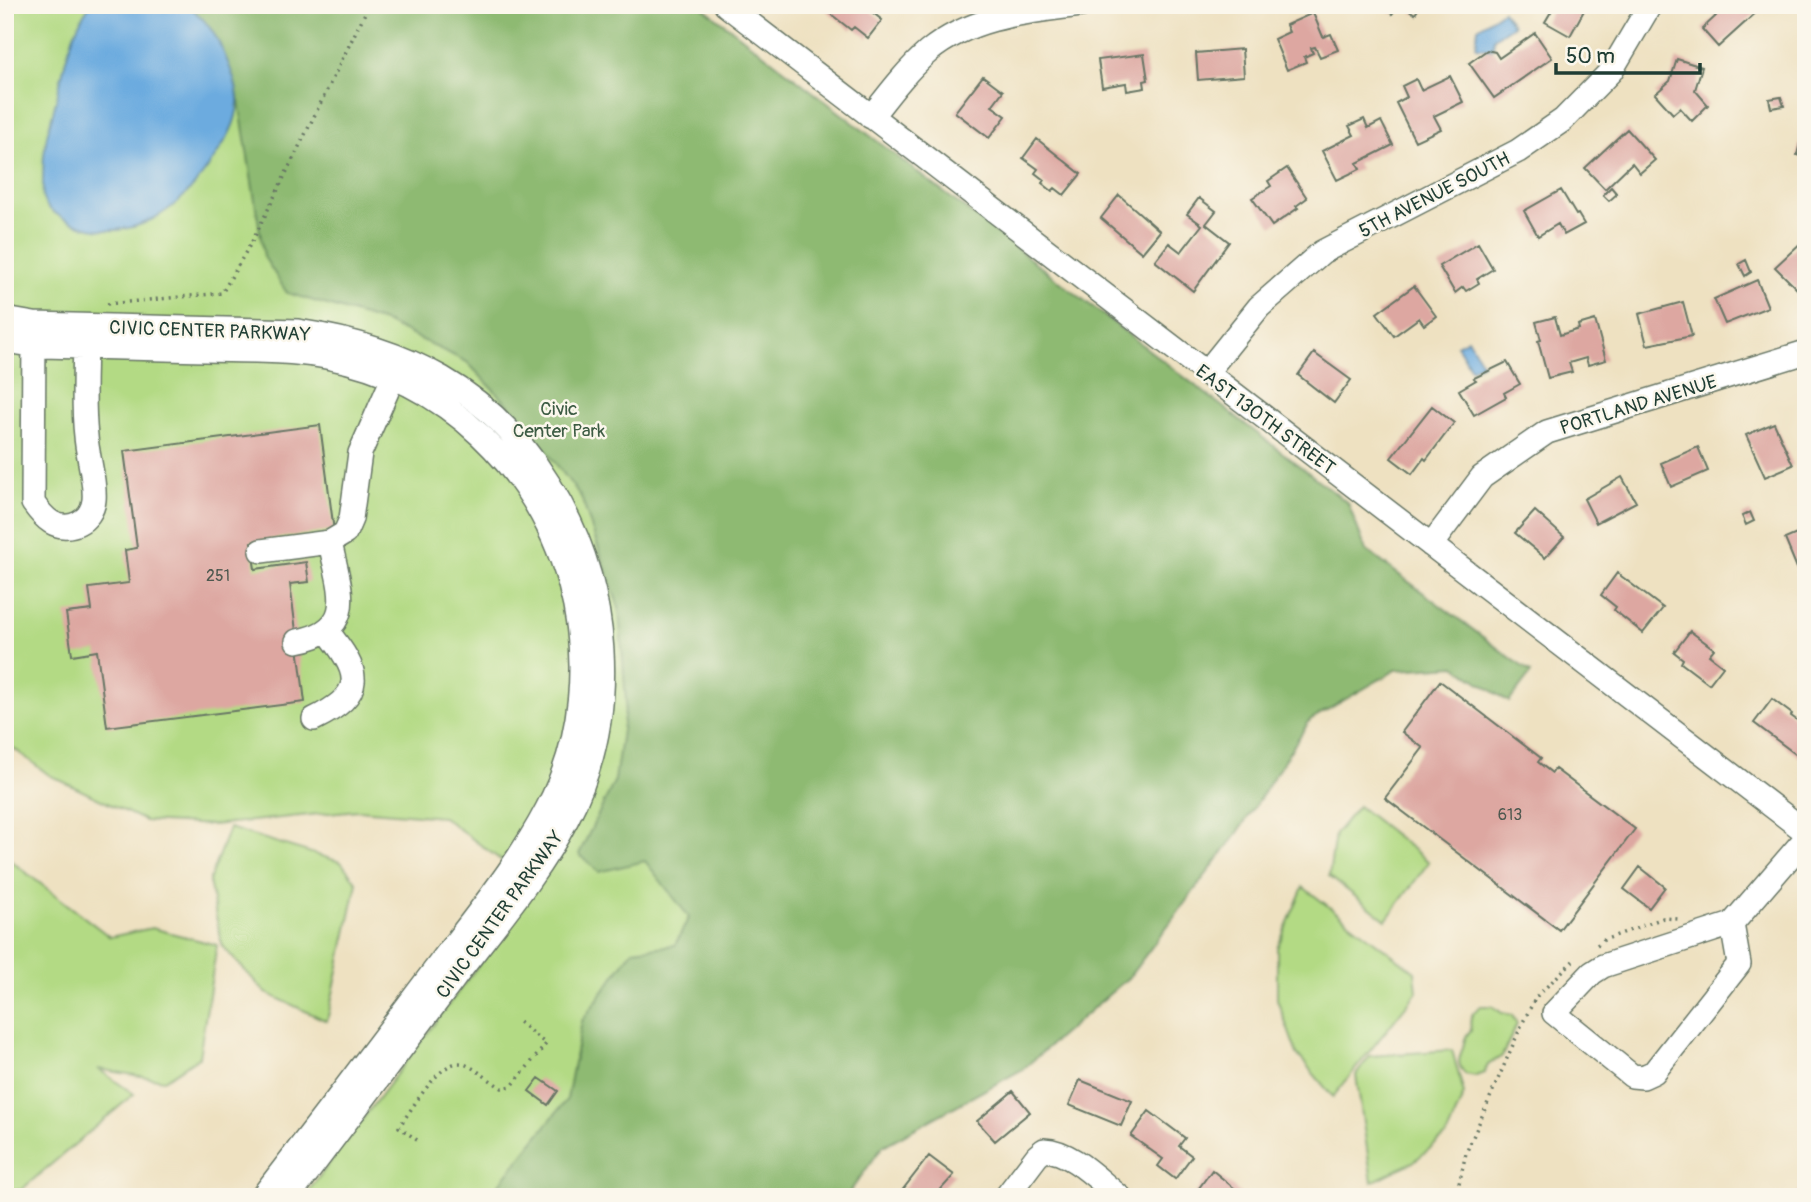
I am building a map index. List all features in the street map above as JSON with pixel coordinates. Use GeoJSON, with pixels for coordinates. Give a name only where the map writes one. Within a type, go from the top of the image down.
{"type":"FeatureCollection","features":[{"type":"Feature","properties":{"kind":"street","name":"EAST 130TH STREET"},"geometry":{"type":"LineString","coordinates":[[726,5],[1806,832]]}},
{"type":"Feature","properties":{"kind":"street"},"geometry":{"type":"LineString","coordinates":[[871,117],[907,72],[929,51],[953,35],[981,22],[1054,7],[1081,5]]}},
{"type":"Feature","properties":{"kind":"street","name":"5TH AVENUE SOUTH"},"geometry":{"type":"LineString","coordinates":[[1206,373],[1259,307],[1322,253],[1518,151],[1563,120],[1611,71],[1650,5]]}},
{"type":"Feature","properties":{"kind":"street","name":"CIVIC CENTER PARKWAY"},"geometry":{"type":"LineString","coordinates":[[5,319],[34,334]]}},
{"type":"Feature","properties":{"kind":"street","name":"CIVIC CENTER PARKWAY"},"geometry":{"type":"LineString","coordinates":[[5,341],[34,334],[92,333],[296,352],[359,365],[398,367],[464,392],[505,427],[542,472],[579,542],[596,599],[603,654],[602,704],[585,776],[568,818],[519,892],[289,1197]]}},
{"type":"Feature","properties":{"kind":"street"},"geometry":{"type":"LineString","coordinates":[[34,334],[33,503],[52,523],[62,526],[83,521],[91,512],[94,499],[85,433],[92,333]]}},
{"type":"Feature","properties":{"kind":"street","name":"PORTLAND AVENUE"},"geometry":{"type":"LineString","coordinates":[[1431,545],[1482,477],[1547,432],[1806,352]]}},
{"type":"Feature","properties":{"kind":"street","name":"CIVIC CENTER PARKWAY"},"geometry":{"type":"LineString","coordinates":[[262,1197],[526,846],[548,808],[564,769],[580,701],[581,655],[575,603],[558,550],[538,506],[508,463],[469,424],[430,397],[398,367]]}},
{"type":"Feature","properties":{"kind":"street"},"geometry":{"type":"LineString","coordinates":[[261,551],[330,542],[341,537],[349,527],[360,453],[398,367]]}},
{"type":"Feature","properties":{"kind":"street"},"geometry":{"type":"LineString","coordinates":[[297,641],[319,636],[338,618],[341,601],[330,542]]}},
{"type":"Feature","properties":{"kind":"street"},"geometry":{"type":"LineString","coordinates":[[314,719],[344,701],[352,686],[352,666],[327,631]]}},
{"type":"Feature","properties":{"kind":"street"},"geometry":{"type":"LineString","coordinates":[[1732,924],[1739,964],[1654,1072],[1643,1077],[1632,1076],[1554,1013],[1592,973],[1603,966],[1732,924],[1806,838]]}},
{"type":"Feature","properties":{"kind":"street"},"geometry":{"type":"LineString","coordinates":[[1006,1197],[1044,1150],[1056,1151],[1067,1157],[1120,1197]]}},
{"type":"Feature","properties":{"kind":"path"},"geometry":{"type":"LineString","coordinates":[[92,333],[103,304],[222,293],[254,239],[369,5]]}},
{"type":"Feature","properties":{"kind":"path"},"geometry":{"type":"LineString","coordinates":[[417,1140],[400,1127],[440,1071],[452,1062],[463,1063],[502,1088],[512,1086],[546,1044],[519,1022]]}},
{"type":"Feature","properties":{"kind":"path"},"geometry":{"type":"LineString","coordinates":[[1456,1197],[1466,1153],[1522,1024]]}},
{"type":"Feature","properties":{"kind":"green space","name":"Civic Center Park"},"geometry":{"type":"Polygon","coordinates":[[[5,5],[700,5],[809,1197],[304,1197],[537,887],[443,817],[358,810],[213,825],[145,821],[49,775],[5,742],[5,5]]]}},
{"type":"Feature","properties":{"kind":"green space","name":"Civic Center Park"},"geometry":{"type":"Polygon","coordinates":[[[188,5],[700,5],[1348,503],[1366,550],[1531,673],[1509,702],[1455,666],[1396,670],[1310,720],[1239,831],[1129,977],[1023,1069],[883,1146],[846,1197],[489,1197],[567,1099],[582,1021],[633,950],[675,945],[689,917],[645,861],[599,872],[579,854],[615,780],[626,702],[619,608],[581,497],[522,419],[467,362],[387,323],[287,293],[264,257],[239,101],[229,66],[188,5]]]}},
{"type":"Feature","properties":{"kind":"green space"},"geometry":{"type":"Polygon","coordinates":[[[1358,806],[1429,862],[1386,920],[1329,876],[1335,834],[1358,806]]]}},
{"type":"Feature","properties":{"kind":"green space"},"geometry":{"type":"Polygon","coordinates":[[[229,828],[341,862],[357,883],[327,1021],[266,993],[222,946],[209,881],[229,828]]]}},
{"type":"Feature","properties":{"kind":"green space"},"geometry":{"type":"Polygon","coordinates":[[[11,861],[110,937],[152,928],[217,945],[199,1057],[164,1080],[98,1069],[134,1094],[21,1190],[5,1191],[5,869],[11,861]]]}},
{"type":"Feature","properties":{"kind":"green space"},"geometry":{"type":"Polygon","coordinates":[[[1303,887],[1415,972],[1417,992],[1333,1097],[1297,1054],[1277,999],[1277,948],[1303,887]]]}},
{"type":"Feature","properties":{"kind":"green space"},"geometry":{"type":"Polygon","coordinates":[[[1481,1006],[1492,1006],[1502,1013],[1512,1015],[1517,1024],[1502,1056],[1488,1065],[1484,1073],[1476,1076],[1465,1074],[1459,1061],[1471,1030],[1472,1016],[1481,1006]]]}},
{"type":"Feature","properties":{"kind":"green space"},"geometry":{"type":"Polygon","coordinates":[[[1452,1050],[1464,1094],[1447,1135],[1413,1162],[1372,1182],[1356,1075],[1370,1056],[1452,1050]]]}},
{"type":"Feature","properties":{"kind":"water"},"geometry":{"type":"Polygon","coordinates":[[[90,5],[188,5],[205,21],[217,39],[232,73],[238,102],[230,133],[201,178],[186,194],[171,208],[153,219],[115,230],[94,229],[72,222],[51,210],[43,197],[45,144],[70,46],[90,5]]]}},
{"type":"Feature","properties":{"kind":"water"},"geometry":{"type":"Polygon","coordinates":[[[1503,11],[1513,25],[1494,38],[1493,49],[1476,47],[1478,28],[1503,11]]]}},
{"type":"Feature","properties":{"kind":"water"},"geometry":{"type":"Polygon","coordinates":[[[1468,339],[1482,363],[1471,369],[1457,345],[1468,339]]]}},
{"type":"Feature","properties":{"kind":"building"},"geometry":{"type":"Polygon","coordinates":[[[863,5],[882,20],[868,38],[854,27],[851,30],[822,7],[863,5]]]}},
{"type":"Feature","properties":{"kind":"building"},"geometry":{"type":"Polygon","coordinates":[[[1380,5],[1399,5],[1392,14],[1380,5]]]}},
{"type":"Feature","properties":{"kind":"building"},"geometry":{"type":"Polygon","coordinates":[[[1402,5],[1421,5],[1415,14],[1402,5]]]}},
{"type":"Feature","properties":{"kind":"building"},"geometry":{"type":"Polygon","coordinates":[[[1555,5],[1587,5],[1570,36],[1545,22],[1555,5]]]}},
{"type":"Feature","properties":{"kind":"building"},"geometry":{"type":"Polygon","coordinates":[[[1720,5],[1757,5],[1760,9],[1718,47],[1702,29],[1716,16],[1712,12],[1720,5]]]}},
{"type":"Feature","properties":{"kind":"building"},"geometry":{"type":"Polygon","coordinates":[[[1313,13],[1323,37],[1331,34],[1338,50],[1320,57],[1315,47],[1311,48],[1313,53],[1304,57],[1306,62],[1287,70],[1274,39],[1289,32],[1286,25],[1313,13]]]}},
{"type":"Feature","properties":{"kind":"building"},"geometry":{"type":"Polygon","coordinates":[[[1535,33],[1552,58],[1494,98],[1469,63],[1487,50],[1495,52],[1499,58],[1535,33]]]}},
{"type":"Feature","properties":{"kind":"building"},"geometry":{"type":"Polygon","coordinates":[[[1242,49],[1244,76],[1198,80],[1196,53],[1242,49]]]}},
{"type":"Feature","properties":{"kind":"building"},"geometry":{"type":"Polygon","coordinates":[[[1144,54],[1148,80],[1144,81],[1145,88],[1127,91],[1126,83],[1102,87],[1098,60],[1144,54]]]}},
{"type":"Feature","properties":{"kind":"building"},"geometry":{"type":"Polygon","coordinates":[[[1677,59],[1702,67],[1695,90],[1708,105],[1692,121],[1680,108],[1673,114],[1655,94],[1670,81],[1677,59]]]}},
{"type":"Feature","properties":{"kind":"building"},"geometry":{"type":"Polygon","coordinates":[[[983,76],[1003,91],[992,106],[1006,116],[989,138],[955,112],[983,76]]]}},
{"type":"Feature","properties":{"kind":"building"},"geometry":{"type":"Polygon","coordinates":[[[1450,76],[1463,102],[1434,116],[1441,129],[1415,141],[1396,103],[1407,97],[1402,86],[1416,79],[1421,90],[1450,76]]]}},
{"type":"Feature","properties":{"kind":"building"},"geometry":{"type":"Polygon","coordinates":[[[1781,97],[1784,106],[1771,108],[1769,99],[1781,97]]]}},
{"type":"Feature","properties":{"kind":"building"},"geometry":{"type":"Polygon","coordinates":[[[1364,119],[1368,128],[1381,121],[1393,145],[1357,163],[1360,169],[1337,180],[1322,151],[1354,135],[1349,126],[1364,119]]]}},
{"type":"Feature","properties":{"kind":"building"},"geometry":{"type":"Polygon","coordinates":[[[1627,129],[1655,160],[1640,173],[1632,163],[1605,189],[1585,168],[1627,129]]]}},
{"type":"Feature","properties":{"kind":"building"},"geometry":{"type":"Polygon","coordinates":[[[1802,135],[1806,136],[1806,157],[1797,155],[1802,135]]]}},
{"type":"Feature","properties":{"kind":"building"},"geometry":{"type":"Polygon","coordinates":[[[1037,139],[1081,174],[1064,195],[1055,188],[1052,191],[1042,183],[1044,180],[1035,173],[1038,169],[1023,158],[1037,139]]]}},
{"type":"Feature","properties":{"kind":"building"},"geometry":{"type":"Polygon","coordinates":[[[1287,168],[1307,198],[1296,206],[1298,208],[1272,226],[1252,198],[1271,186],[1268,181],[1287,168]]]}},
{"type":"Feature","properties":{"kind":"building"},"geometry":{"type":"Polygon","coordinates":[[[1611,187],[1617,194],[1609,201],[1603,195],[1611,187]]]}},
{"type":"Feature","properties":{"kind":"building"},"geometry":{"type":"Polygon","coordinates":[[[1561,190],[1584,224],[1564,235],[1558,224],[1538,236],[1524,211],[1561,190]]]}},
{"type":"Feature","properties":{"kind":"building"},"geometry":{"type":"Polygon","coordinates":[[[1119,195],[1160,231],[1142,253],[1101,218],[1119,195]]]}},
{"type":"Feature","properties":{"kind":"building"},"geometry":{"type":"Polygon","coordinates":[[[1199,198],[1216,211],[1206,224],[1229,242],[1193,291],[1155,261],[1169,243],[1181,252],[1202,225],[1187,214],[1199,198]]]}},
{"type":"Feature","properties":{"kind":"building"},"geometry":{"type":"Polygon","coordinates":[[[1806,238],[1806,280],[1797,289],[1775,267],[1806,238]]]}},
{"type":"Feature","properties":{"kind":"building"},"geometry":{"type":"Polygon","coordinates":[[[1478,243],[1493,269],[1477,279],[1479,283],[1466,291],[1463,287],[1455,293],[1439,266],[1478,243]]]}},
{"type":"Feature","properties":{"kind":"building"},"geometry":{"type":"Polygon","coordinates":[[[1746,260],[1751,272],[1745,276],[1739,264],[1746,260]]]}},
{"type":"Feature","properties":{"kind":"building"},"geometry":{"type":"Polygon","coordinates":[[[1757,280],[1768,307],[1725,324],[1714,299],[1757,280]]]}},
{"type":"Feature","properties":{"kind":"building"},"geometry":{"type":"Polygon","coordinates":[[[1414,286],[1436,316],[1424,325],[1419,318],[1394,336],[1377,313],[1414,286]]]}},
{"type":"Feature","properties":{"kind":"building"},"geometry":{"type":"Polygon","coordinates":[[[1683,302],[1692,336],[1647,345],[1639,314],[1683,302]]]}},
{"type":"Feature","properties":{"kind":"building"},"geometry":{"type":"Polygon","coordinates":[[[1555,317],[1560,335],[1579,329],[1578,325],[1595,320],[1606,360],[1588,365],[1586,358],[1569,363],[1572,372],[1548,378],[1536,322],[1555,317]]]}},
{"type":"Feature","properties":{"kind":"building"},"geometry":{"type":"Polygon","coordinates":[[[1314,353],[1351,380],[1334,403],[1298,375],[1314,353]]]}},
{"type":"Feature","properties":{"kind":"building"},"geometry":{"type":"Polygon","coordinates":[[[1507,362],[1520,384],[1504,393],[1506,397],[1474,415],[1459,390],[1476,380],[1474,378],[1507,362]]]}},
{"type":"Feature","properties":{"kind":"building"},"geometry":{"type":"Polygon","coordinates":[[[1432,406],[1454,423],[1412,474],[1391,458],[1432,406]]]}},
{"type":"Feature","properties":{"kind":"building"},"geometry":{"type":"Polygon","coordinates":[[[1774,423],[1793,465],[1765,477],[1746,435],[1774,423]]]}},
{"type":"Feature","properties":{"kind":"building"},"geometry":{"type":"Polygon","coordinates":[[[320,425],[334,531],[251,542],[255,569],[306,562],[309,582],[290,584],[305,702],[107,727],[97,651],[72,655],[66,613],[92,610],[89,588],[129,583],[125,550],[137,548],[124,451],[320,425]]]}},
{"type":"Feature","properties":{"kind":"building"},"geometry":{"type":"Polygon","coordinates":[[[1698,447],[1708,471],[1671,487],[1661,463],[1698,447]]]}},
{"type":"Feature","properties":{"kind":"building"},"geometry":{"type":"Polygon","coordinates":[[[1622,477],[1636,502],[1596,523],[1584,499],[1622,477]]]}},
{"type":"Feature","properties":{"kind":"building"},"geometry":{"type":"Polygon","coordinates":[[[1535,511],[1564,537],[1545,558],[1515,533],[1535,511]]]}},
{"type":"Feature","properties":{"kind":"building"},"geometry":{"type":"Polygon","coordinates":[[[1750,512],[1754,521],[1746,525],[1742,516],[1750,512]]]}},
{"type":"Feature","properties":{"kind":"building"},"geometry":{"type":"Polygon","coordinates":[[[1806,530],[1806,574],[1797,568],[1785,539],[1806,530]]]}},
{"type":"Feature","properties":{"kind":"building"},"geometry":{"type":"Polygon","coordinates":[[[1617,573],[1663,608],[1643,633],[1614,610],[1616,607],[1601,595],[1617,573]]]}},
{"type":"Feature","properties":{"kind":"building"},"geometry":{"type":"Polygon","coordinates":[[[1690,631],[1714,649],[1709,655],[1723,666],[1709,684],[1681,663],[1683,659],[1674,652],[1690,631]]]}},
{"type":"Feature","properties":{"kind":"building"},"geometry":{"type":"Polygon","coordinates":[[[1440,681],[1541,758],[1538,762],[1552,773],[1555,769],[1635,829],[1559,930],[1385,798],[1423,748],[1402,732],[1440,681]]]}},
{"type":"Feature","properties":{"kind":"building"},"geometry":{"type":"Polygon","coordinates":[[[1772,699],[1801,723],[1806,717],[1806,762],[1754,723],[1772,699]]]}},
{"type":"Feature","properties":{"kind":"building"},"geometry":{"type":"Polygon","coordinates":[[[1640,867],[1665,887],[1649,908],[1624,889],[1640,867]]]}},
{"type":"Feature","properties":{"kind":"building"},"geometry":{"type":"Polygon","coordinates":[[[539,1078],[558,1091],[548,1105],[529,1091],[539,1078]]]}},
{"type":"Feature","properties":{"kind":"building"},"geometry":{"type":"Polygon","coordinates":[[[1080,1080],[1132,1101],[1121,1126],[1069,1105],[1080,1080]]]}},
{"type":"Feature","properties":{"kind":"building"},"geometry":{"type":"Polygon","coordinates":[[[1013,1091],[1030,1112],[995,1141],[977,1121],[1013,1091]]]}},
{"type":"Feature","properties":{"kind":"building"},"geometry":{"type":"Polygon","coordinates":[[[1149,1111],[1185,1138],[1179,1146],[1192,1156],[1175,1179],[1158,1166],[1163,1159],[1131,1136],[1149,1111]]]}},
{"type":"Feature","properties":{"kind":"building"},"geometry":{"type":"Polygon","coordinates":[[[929,1156],[954,1175],[934,1197],[897,1197],[929,1156]]]}},
{"type":"Feature","properties":{"kind":"building"},"geometry":{"type":"Polygon","coordinates":[[[1212,1170],[1245,1197],[1194,1195],[1212,1170]]]}},
{"type":"Feature","properties":{"kind":"building"},"geometry":{"type":"Polygon","coordinates":[[[1806,1183],[1806,1197],[1794,1197],[1806,1183]]]}}]}
